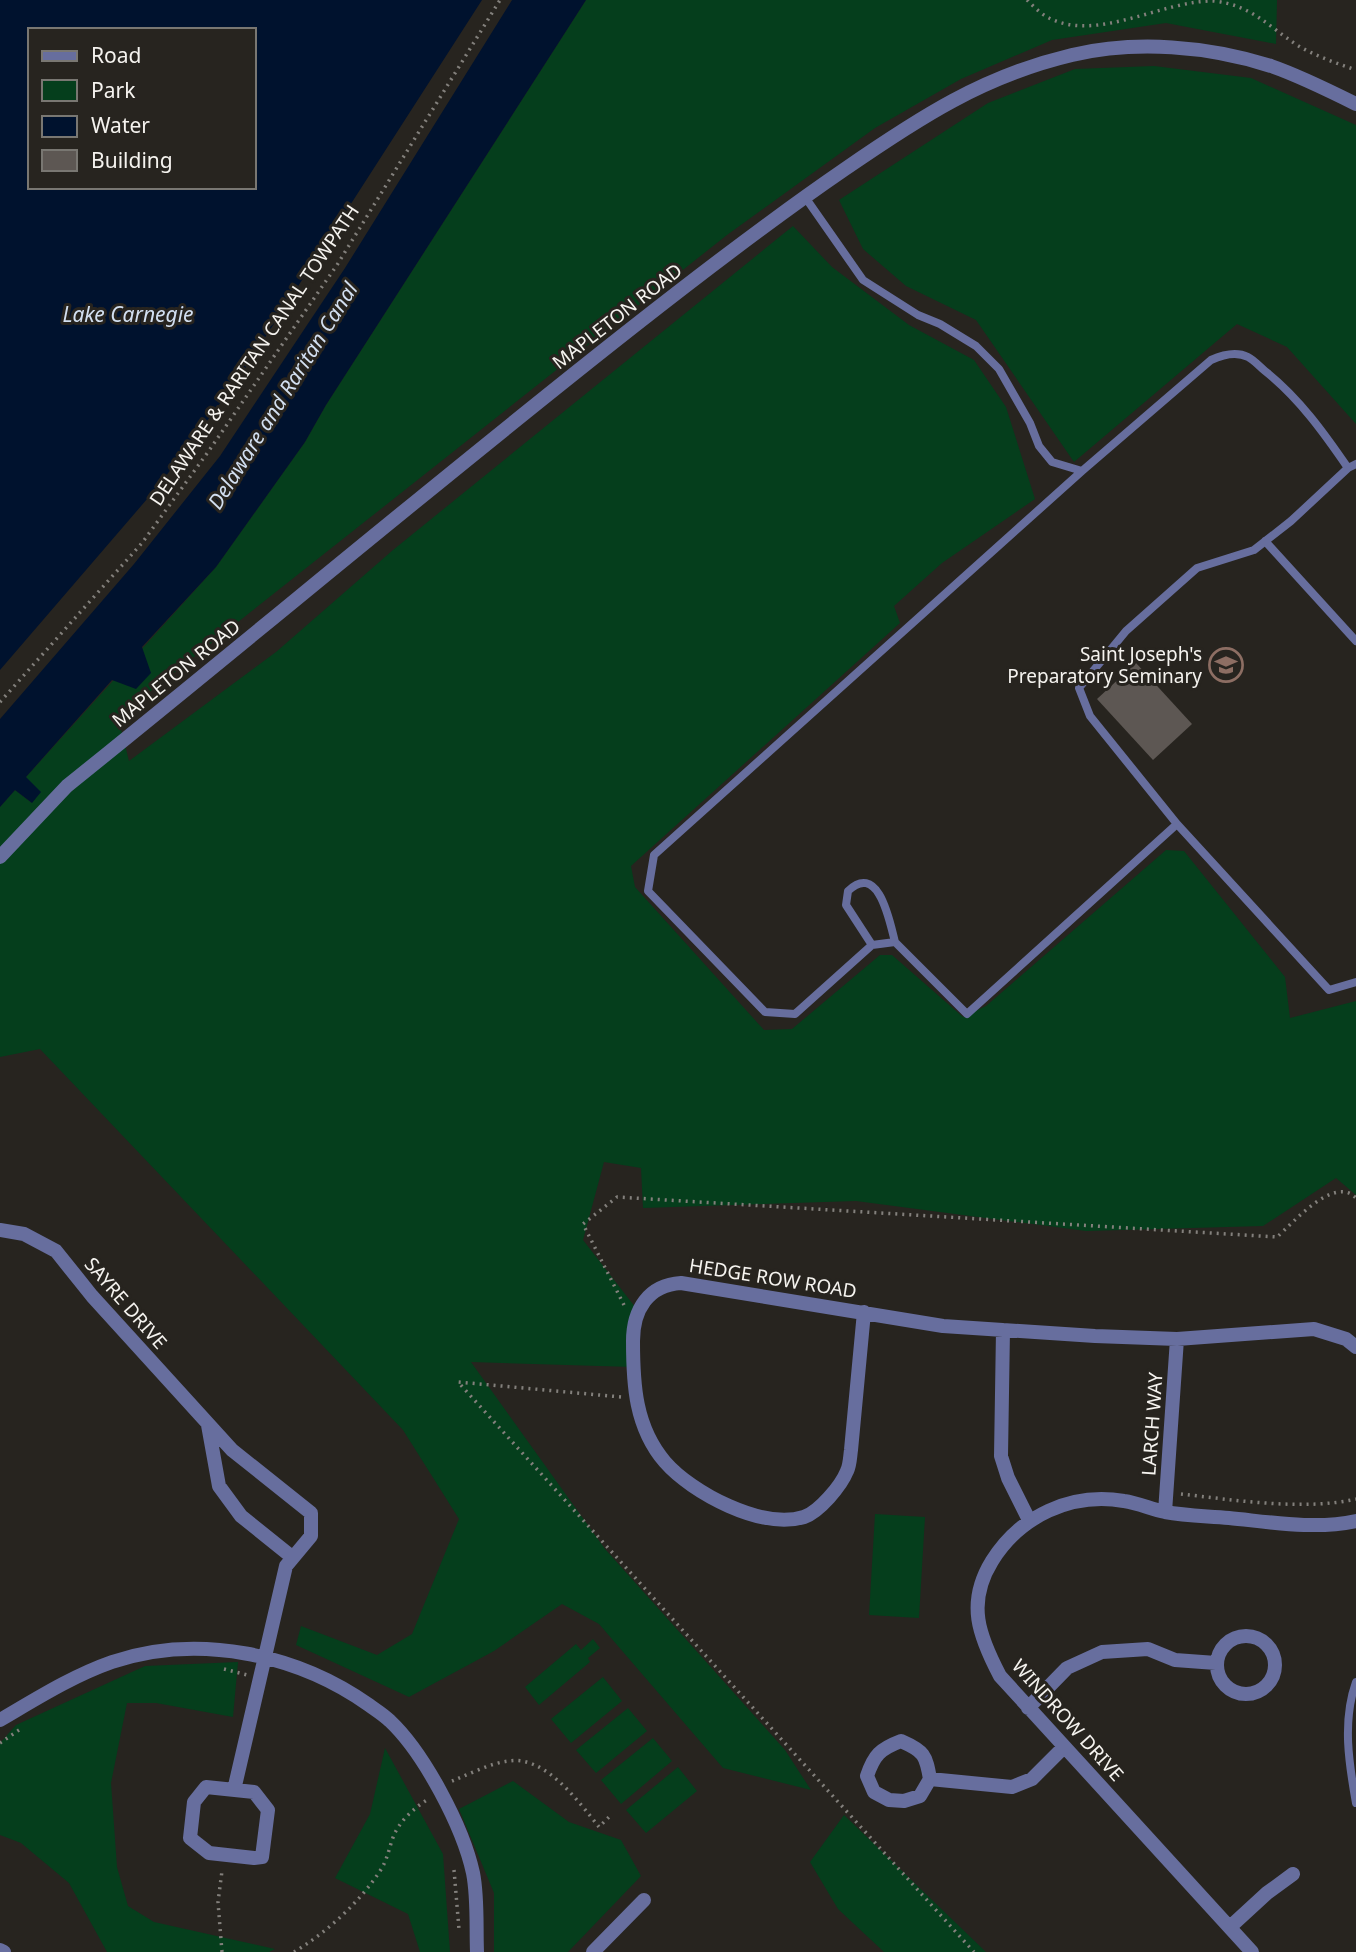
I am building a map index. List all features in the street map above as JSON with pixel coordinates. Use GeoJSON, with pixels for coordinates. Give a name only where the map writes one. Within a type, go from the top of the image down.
{"type":"FeatureCollection","features":[{"type":"Feature","properties":{"kind":"street","name":"MAPLETON ROAD"},"geometry":{"type":"LineString","coordinates":[[0,857],[67,786],[548,394],[726,254],[804,197],[900,131],[953,99],[997,78],[1075,54],[1115,48],[1149,47],[1222,54],[1270,66],[1356,104]]}},
{"type":"Feature","properties":{"kind":"street","name":"SAYRE DRIVE"},"geometry":{"type":"LineString","coordinates":[[0,1230],[24,1234],[56,1251],[92,1296],[232,1450],[311,1513],[311,1536],[286,1566],[234,1790]]}},
{"type":"Feature","properties":{"kind":"street","name":"HEDGE ROW ROAD"},"geometry":{"type":"LineString","coordinates":[[864,1312],[852,1450],[847,1472],[824,1504],[804,1517],[775,1519],[751,1515],[703,1495],[665,1462],[640,1417],[635,1398],[633,1322],[646,1297],[657,1288],[670,1283],[681,1283],[864,1312],[943,1326],[1177,1339],[1314,1329],[1346,1339],[1356,1347]]}},
{"type":"Feature","properties":{"kind":"street"},"geometry":{"type":"LineString","coordinates":[[1003,1330],[1001,1456],[1007,1478],[1029,1520]]}},
{"type":"Feature","properties":{"kind":"street","name":"LARCH WAY"},"geometry":{"type":"LineString","coordinates":[[1165,1512],[1177,1339]]}},
{"type":"Feature","properties":{"kind":"street"},"geometry":{"type":"LineString","coordinates":[[208,1424],[219,1486],[241,1516],[292,1557]]}},
{"type":"Feature","properties":{"kind":"street","name":"WINDROW DRIVE"},"geometry":{"type":"LineString","coordinates":[[1252,1952],[1000,1676],[985,1648],[977,1622],[979,1596],[986,1571],[1002,1544],[1029,1520],[1058,1506],[1097,1499],[1124,1501],[1165,1512],[1288,1524],[1356,1521]]}},
{"type":"Feature","properties":{"kind":"street"},"geometry":{"type":"LineString","coordinates":[[1251,1636],[1268,1646],[1275,1664],[1270,1683],[1255,1693],[1245,1695],[1236,1693],[1221,1681],[1216,1663],[1224,1645],[1232,1639],[1251,1636]]}},
{"type":"Feature","properties":{"kind":"street"},"geometry":{"type":"LineString","coordinates":[[0,1720],[55,1687],[113,1661],[173,1649],[231,1650],[311,1671],[355,1696],[391,1721],[424,1764],[458,1826],[473,1874],[477,1952]]}},
{"type":"Feature","properties":{"kind":"street"},"geometry":{"type":"LineString","coordinates":[[1028,1708],[1067,1668],[1102,1652],[1148,1649],[1175,1660],[1216,1663]]}},
{"type":"Feature","properties":{"kind":"street"},"geometry":{"type":"LineString","coordinates":[[901,1741],[917,1748],[926,1758],[930,1779],[920,1796],[904,1801],[889,1800],[874,1793],[867,1776],[872,1759],[887,1746],[901,1741]]}},
{"type":"Feature","properties":{"kind":"street"},"geometry":{"type":"LineString","coordinates":[[930,1779],[1012,1787],[1032,1779],[1064,1747]]}},
{"type":"Feature","properties":{"kind":"street"},"geometry":{"type":"LineString","coordinates":[[206,1787],[234,1790],[254,1792],[268,1810],[258,1858],[209,1853],[190,1838],[194,1802],[206,1787]]}},
{"type":"Feature","properties":{"kind":"street"},"geometry":{"type":"LineString","coordinates":[[1230,1927],[1267,1893],[1293,1874]]}},
{"type":"Feature","properties":{"kind":"street"},"geometry":{"type":"LineString","coordinates":[[593,1952],[644,1900]]}},
{"type":"Feature","properties":{"kind":"lane"},"geometry":{"type":"LineString","coordinates":[[804,197],[863,280],[899,304],[976,346],[999,369],[1040,446],[1052,462],[1082,471]]}},
{"type":"Feature","properties":{"kind":"lane"},"geometry":{"type":"LineString","coordinates":[[895,942],[872,945],[795,1014],[765,1012],[649,891],[654,855],[1082,471],[1211,360],[1225,354],[1247,356],[1271,376],[1300,404],[1352,466],[1254,550],[1198,568],[1126,631],[1079,688],[1090,716],[1177,824],[1329,990],[1356,982]]}},
{"type":"Feature","properties":{"kind":"lane"},"geometry":{"type":"LineString","coordinates":[[1265,541],[1356,641]]}},
{"type":"Feature","properties":{"kind":"lane"},"geometry":{"type":"LineString","coordinates":[[872,945],[846,905],[848,891],[860,883],[868,884],[881,894],[895,942],[967,1014],[1177,824]]}},
{"type":"Feature","properties":{"kind":"lane"},"geometry":{"type":"LineString","coordinates":[[1356,1682],[1350,1698],[1348,1757],[1356,1804]]}},
{"type":"Feature","properties":{"kind":"path","name":"DELAWARE & RARITAN CANAL TOWPATH"},"geometry":{"type":"LineString","coordinates":[[0,702],[142,543],[208,452],[337,265],[500,0]]}},
{"type":"Feature","properties":{"kind":"path"},"geometry":{"type":"LineString","coordinates":[[1027,0],[1047,17],[1064,24],[1105,22],[1184,2],[1213,1],[1243,7],[1298,45],[1356,70]]}},
{"type":"Feature","properties":{"kind":"path"},"geometry":{"type":"LineString","coordinates":[[633,1322],[583,1224],[617,1197],[1277,1237],[1326,1195],[1338,1190],[1356,1198]]}},
{"type":"Feature","properties":{"kind":"path"},"geometry":{"type":"LineString","coordinates":[[635,1398],[458,1382],[974,1952]]}},
{"type":"Feature","properties":{"kind":"path"},"geometry":{"type":"LineString","coordinates":[[1167,1492],[1299,1504],[1330,1504],[1356,1499]]}},
{"type":"Feature","properties":{"kind":"path"},"geometry":{"type":"LineString","coordinates":[[218,1667],[260,1679]]}},
{"type":"Feature","properties":{"kind":"path"},"geometry":{"type":"LineString","coordinates":[[0,1743],[33,1721]]}},
{"type":"Feature","properties":{"kind":"path"},"geometry":{"type":"LineString","coordinates":[[438,1789],[486,1767],[510,1760],[527,1761],[553,1776],[599,1826],[610,1816]]}},
{"type":"Feature","properties":{"kind":"path"},"geometry":{"type":"LineString","coordinates":[[421,1790],[432,1809]]}},
{"type":"Feature","properties":{"kind":"path"},"geometry":{"type":"LineString","coordinates":[[293,1952],[309,1943],[365,1890],[387,1860],[396,1831],[406,1818],[427,1800]]}},
{"type":"Feature","properties":{"kind":"path"},"geometry":{"type":"LineString","coordinates":[[451,1860],[459,1933]]}},
{"type":"Feature","properties":{"kind":"path"},"geometry":{"type":"LineString","coordinates":[[222,1952],[218,1902],[223,1862]]}},
{"type":"Feature","properties":{"kind":"green space"},"geometry":{"type":"Polygon","coordinates":[[[586,0],[1277,0],[1276,44],[1166,23],[1052,40],[961,79],[875,128],[727,235],[118,717],[129,761],[276,652],[393,550],[793,226],[832,267],[909,325],[974,360],[1006,407],[1035,499],[942,563],[894,606],[900,623],[631,866],[635,887],[764,1030],[792,1029],[880,955],[892,955],[963,1017],[986,1006],[1166,850],[1184,851],[1285,977],[1290,1018],[1356,1001],[1356,1195],[1336,1178],[1263,1226],[1086,1231],[856,1201],[643,1208],[641,1168],[604,1162],[583,1240],[639,1312],[633,1367],[471,1362],[605,1549],[785,1750],[811,1790],[723,1768],[599,1624],[562,1604],[494,1651],[409,1697],[296,1645],[301,1626],[377,1655],[412,1634],[459,1519],[403,1430],[40,1049],[0,1057],[0,807],[15,790],[32,803],[26,777],[216,567],[305,442],[326,405],[586,0]]]}},
{"type":"Feature","properties":{"kind":"green space"},"geometry":{"type":"Polygon","coordinates":[[[1154,66],[1251,78],[1356,125],[1356,424],[1287,347],[1237,324],[1074,462],[976,320],[906,286],[863,249],[839,200],[988,103],[1075,69],[1154,66]]]}},
{"type":"Feature","properties":{"kind":"green space"},"geometry":{"type":"Polygon","coordinates":[[[875,1514],[925,1517],[919,1618],[869,1615],[875,1514]]]}},
{"type":"Feature","properties":{"kind":"green space"},"geometry":{"type":"Polygon","coordinates":[[[593,1639],[600,1648],[588,1658],[590,1662],[539,1705],[525,1687],[576,1644],[581,1650],[593,1639]]]}},
{"type":"Feature","properties":{"kind":"green space"},"geometry":{"type":"Polygon","coordinates":[[[238,1662],[233,1717],[156,1703],[127,1703],[111,1783],[117,1867],[128,1906],[154,1922],[275,1949],[269,1952],[107,1952],[69,1883],[21,1843],[0,1835],[0,1743],[16,1725],[145,1666],[238,1662]]]}},
{"type":"Feature","properties":{"kind":"green space"},"geometry":{"type":"Polygon","coordinates":[[[603,1677],[622,1701],[571,1743],[551,1719],[603,1677]]]}},
{"type":"Feature","properties":{"kind":"green space"},"geometry":{"type":"Polygon","coordinates":[[[628,1708],[647,1731],[596,1773],[576,1750],[628,1708]]]}},
{"type":"Feature","properties":{"kind":"green space"},"geometry":{"type":"Polygon","coordinates":[[[653,1738],[672,1761],[621,1804],[601,1780],[653,1738]]]}},
{"type":"Feature","properties":{"kind":"green space"},"geometry":{"type":"Polygon","coordinates":[[[385,1748],[443,1854],[450,1952],[420,1952],[408,1914],[335,1878],[370,1814],[385,1748]]]}},
{"type":"Feature","properties":{"kind":"green space"},"geometry":{"type":"Polygon","coordinates":[[[678,1767],[697,1791],[646,1833],[626,1810],[678,1767]]]}},
{"type":"Feature","properties":{"kind":"green space"},"geometry":{"type":"Polygon","coordinates":[[[513,1781],[569,1822],[621,1840],[641,1876],[568,1952],[494,1952],[494,1893],[459,1809],[513,1781]]]}},
{"type":"Feature","properties":{"kind":"green space"},"geometry":{"type":"Polygon","coordinates":[[[844,1815],[986,1952],[884,1952],[838,1909],[810,1862],[844,1815]]]}},
{"type":"Feature","properties":{"kind":"water","name":"Lake Carnegie"},"geometry":{"type":"Polygon","coordinates":[[[0,0],[482,0],[239,378],[160,484],[0,670],[0,0]]]}},
{"type":"Feature","properties":{"kind":"water","name":"Delaware and Raritan Canal"},"geometry":{"type":"Polygon","coordinates":[[[512,0],[586,0],[326,405],[305,442],[216,567],[142,647],[151,673],[136,689],[112,680],[26,777],[41,792],[32,803],[15,790],[0,807],[0,719],[134,564],[220,456],[345,268],[512,0]]]}},
{"type":"Feature","properties":{"kind":"building"},"geometry":{"type":"Polygon","coordinates":[[[1136,663],[1192,724],[1153,760],[1097,699],[1136,663]]]}},
{"type":"Feature","properties":{"kind":"place","name":"Saint Joseph's Preparatory Seminary"},"geometry":{"type":"Point","coordinates":[1226,665]}}]}
